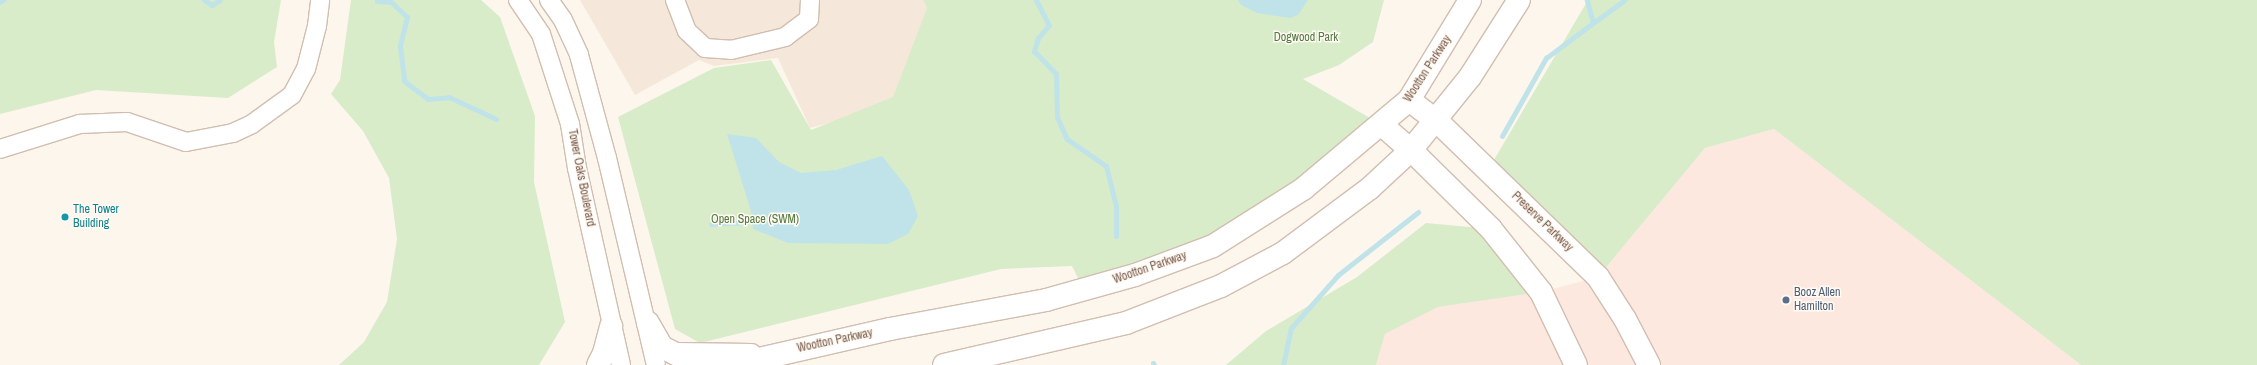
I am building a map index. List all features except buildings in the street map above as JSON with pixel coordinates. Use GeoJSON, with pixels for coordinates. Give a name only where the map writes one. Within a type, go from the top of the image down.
{"type":"FeatureCollection","features":[{"type":"Feature","properties":{"kind":"main road","name":"Wootton Parkway"},"geometry":{"type":"LineString","coordinates":[[733,365],[770,354],[1046,300],[1134,275],[1213,246],[1303,189],[1382,125],[1409,100],[1470,0]]}},
{"type":"Feature","properties":{"kind":"main road"},"geometry":{"type":"LineString","coordinates":[[944,365],[1126,323],[1221,286],[1283,253],[1368,189],[1411,150],[1470,77],[1520,0]]}},
{"type":"Feature","properties":{"kind":"main road","name":"Preserve Parkway"},"geometry":{"type":"LineString","coordinates":[[1409,100],[1436,120],[1598,277],[1625,319],[1649,365]]}},
{"type":"Feature","properties":{"kind":"main road"},"geometry":{"type":"LineString","coordinates":[[1382,125],[1411,150],[1491,229],[1541,292],[1576,365]]}},
{"type":"Feature","properties":{"kind":"main road"},"geometry":{"type":"LineString","coordinates":[[648,323],[662,347],[676,354],[770,354]]}},
{"type":"Feature","properties":{"kind":"main road"},"geometry":{"type":"LineString","coordinates":[[598,365],[604,353],[610,326]]}},
{"type":"Feature","properties":{"kind":"street"},"geometry":{"type":"LineString","coordinates":[[0,149],[80,124],[127,122],[186,142],[233,133],[252,124],[292,95],[306,69],[317,26],[320,0]]}},
{"type":"Feature","properties":{"kind":"street"},"geometry":{"type":"LineString","coordinates":[[549,0],[562,20],[579,55],[648,323],[656,365]]}},
{"type":"Feature","properties":{"kind":"street"},"geometry":{"type":"LineString","coordinates":[[675,0],[686,31],[705,48],[731,50],[785,37],[809,19],[810,0]]}},
{"type":"Feature","properties":{"kind":"street","name":"Tower Oaks Boulevard"},"geometry":{"type":"LineString","coordinates":[[525,3],[541,34],[570,124],[577,168],[610,326],[621,365]]}},
{"type":"Feature","properties":{"kind":"shaded area"},"geometry":{"type":"Polygon","coordinates":[[[580,0],[923,0],[938,28],[891,106],[810,128],[778,58],[714,66],[699,60],[635,95],[580,0]]]}},
{"type":"Feature","properties":{"kind":"shaded area"},"geometry":{"type":"Polygon","coordinates":[[[1774,129],[2081,365],[1376,365],[1385,334],[1438,307],[1541,292],[1598,277],[1705,148],[1774,129]]]}},
{"type":"Feature","properties":{"kind":"green space"},"geometry":{"type":"Polygon","coordinates":[[[0,0],[281,0],[274,42],[277,67],[228,98],[96,90],[0,114],[0,0]]]}},
{"type":"Feature","properties":{"kind":"green space"},"geometry":{"type":"Polygon","coordinates":[[[351,0],[481,0],[500,17],[535,116],[534,182],[565,322],[539,365],[339,365],[364,342],[387,302],[397,239],[389,178],[363,131],[331,94],[340,80],[351,0]]]}},
{"type":"Feature","properties":{"kind":"green space"},"geometry":{"type":"Polygon","coordinates":[[[923,0],[1384,0],[1373,42],[1339,65],[1303,79],[1382,125],[1213,246],[1084,290],[1072,266],[1001,269],[700,343],[675,329],[618,117],[714,68],[771,60],[811,130],[893,97],[927,8],[923,0]]]}},
{"type":"Feature","properties":{"kind":"green space"},"geometry":{"type":"Polygon","coordinates":[[[1588,0],[2257,0],[2257,365],[2081,365],[1774,129],[1705,148],[1598,277],[1488,170],[1588,0]]]}},
{"type":"Feature","properties":{"kind":"green space"},"geometry":{"type":"Polygon","coordinates":[[[1426,223],[1491,229],[1541,292],[1438,307],[1385,334],[1376,365],[1226,365],[1266,331],[1357,277],[1426,223]]]}},
{"type":"Feature","properties":{"kind":"water"},"geometry":{"type":"Polygon","coordinates":[[[1238,0],[1308,0],[1298,15],[1290,18],[1257,13],[1241,5],[1238,0]]]}},
{"type":"Feature","properties":{"kind":"water"},"geometry":{"type":"Polygon","coordinates":[[[727,134],[756,138],[779,162],[801,173],[836,170],[882,156],[909,190],[918,216],[908,234],[888,244],[788,243],[753,229],[751,211],[727,134]]]}},
{"type":"Feature","properties":{"kind":"waterway"},"geometry":{"type":"LineString","coordinates":[[204,0],[212,5],[220,0]]}},
{"type":"Feature","properties":{"kind":"waterway"},"geometry":{"type":"LineString","coordinates":[[1036,0],[1049,25],[1038,38],[1034,51],[1056,74],[1057,117],[1067,139],[1106,166],[1116,206],[1116,236]]}},
{"type":"Feature","properties":{"kind":"waterway"},"geometry":{"type":"LineString","coordinates":[[1502,136],[1546,58],[1593,23],[1587,0]]}},
{"type":"Feature","properties":{"kind":"waterway"},"geometry":{"type":"LineString","coordinates":[[1593,23],[1625,0]]}},
{"type":"Feature","properties":{"kind":"waterway"},"geometry":{"type":"LineString","coordinates":[[377,1],[391,2],[407,17],[400,46],[404,81],[428,99],[449,97],[496,119]]}},
{"type":"Feature","properties":{"kind":"waterway"},"geometry":{"type":"LineString","coordinates":[[1283,365],[1291,328],[1338,275],[1418,212]]}},
{"type":"Feature","properties":{"kind":"waterway"},"geometry":{"type":"LineString","coordinates":[[711,224],[746,222],[752,217]]}},
{"type":"Feature","properties":{"kind":"place","name":"The Tower Building"},"geometry":{"type":"Point","coordinates":[65,217]}},
{"type":"Feature","properties":{"kind":"place","name":"Booz Allen Hamilton"},"geometry":{"type":"Point","coordinates":[1786,300]}},
{"type":"Feature","properties":{"kind":"park label","name":"Dogwood Park"},"geometry":{"type":"Point","coordinates":[1306,38]}},
{"type":"Feature","properties":{"kind":"park label","name":"Open Space (SWM)"},"geometry":{"type":"Point","coordinates":[755,220]}}]}
